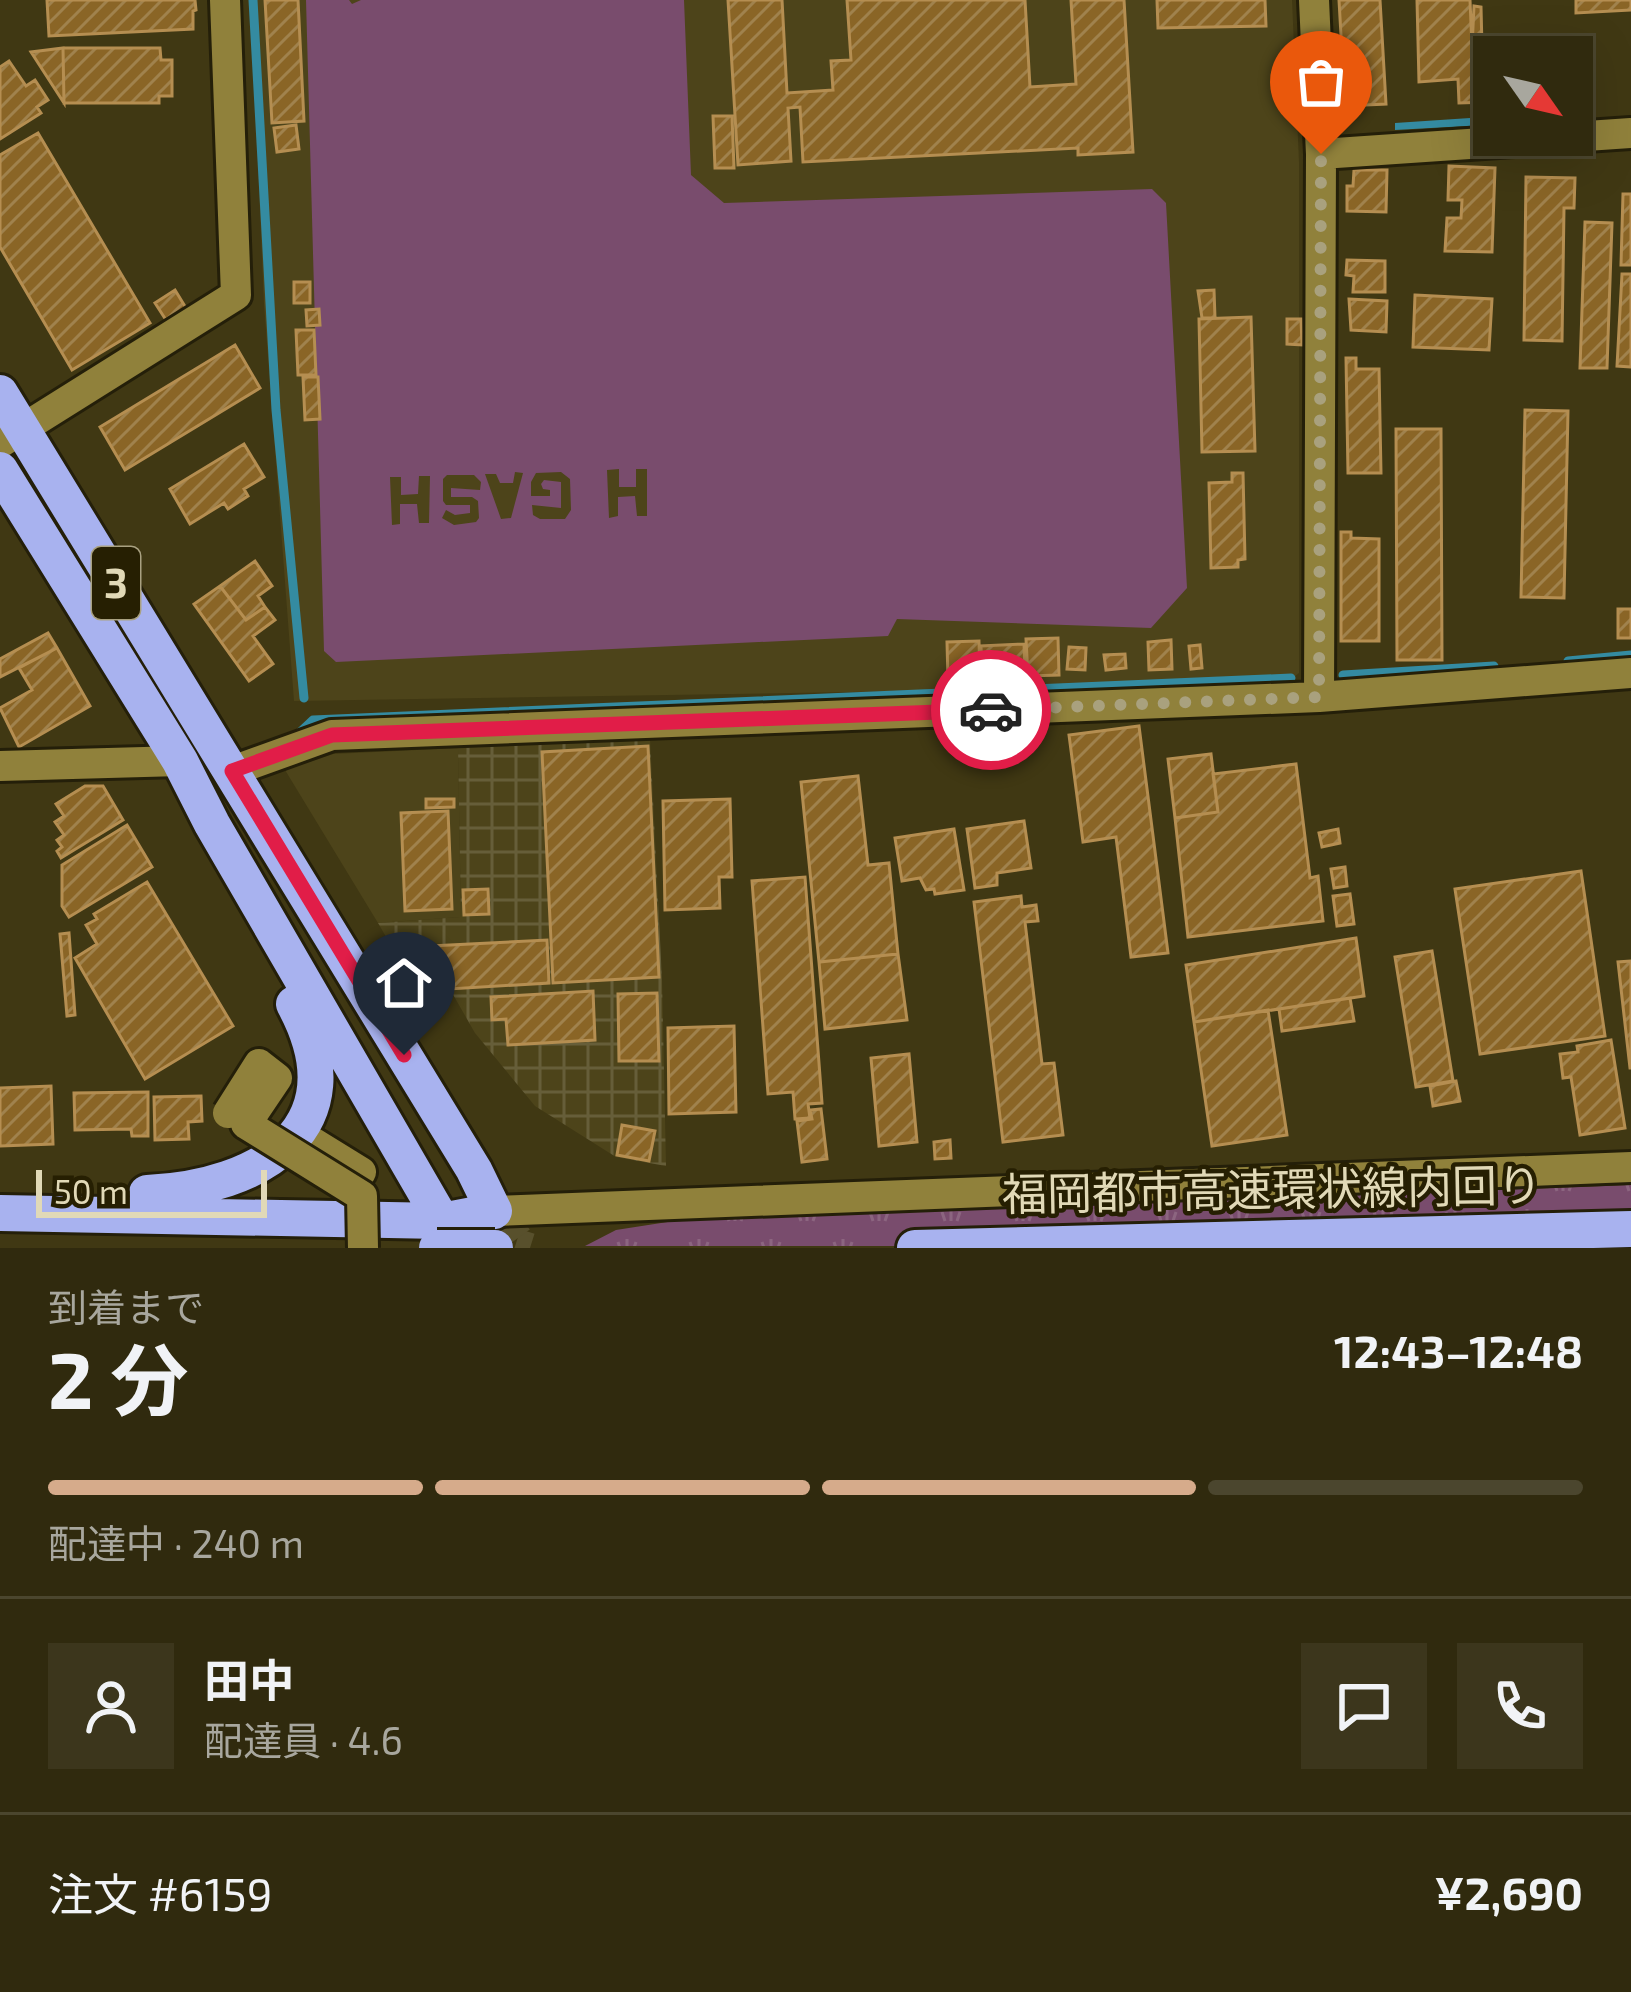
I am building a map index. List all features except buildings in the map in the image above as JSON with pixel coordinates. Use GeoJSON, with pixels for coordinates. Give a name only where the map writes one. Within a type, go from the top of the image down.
{"type":"FeatureCollection","features":[{"type":"Feature","properties":{"kind":"highway","name":"3"},"geometry":{"type":"LineString","coordinates":[[0,393],[11,436],[232,771],[474,1170],[494,1211]]}},
{"type":"Feature","properties":{"kind":"highway","name":"3"},"geometry":{"type":"LineString","coordinates":[[0,470],[180,760],[440,1234]]}},
{"type":"Feature","properties":{"kind":"highway"},"geometry":{"type":"LineString","coordinates":[[0,1199],[189,1191],[269,1158],[294,1142],[313,1107],[316,1080],[310,1034],[261,944],[212,824]]}},
{"type":"Feature","properties":{"kind":"highway"},"geometry":{"type":"LineString","coordinates":[[440,1234],[494,1211]]}},
{"type":"Feature","properties":{"kind":"highway"},"geometry":{"type":"LineString","coordinates":[[0,1213],[440,1234],[495,1248]]}},
{"type":"Feature","properties":{"kind":"highway","name":"福岡都市高速環状線内回り"},"geometry":{"type":"LineString","coordinates":[[915,1248],[1631,1228]]}},
{"type":"Feature","properties":{"kind":"street"},"geometry":{"type":"LineString","coordinates":[[11,436],[236,295],[225,0]]}},
{"type":"Feature","properties":{"kind":"street"},"geometry":{"type":"LineString","coordinates":[[1314,0],[1321,154],[1319,697]]}},
{"type":"Feature","properties":{"kind":"street"},"geometry":{"type":"LineString","coordinates":[[1321,154],[1631,133]]}},
{"type":"Feature","properties":{"kind":"street"},"geometry":{"type":"LineString","coordinates":[[232,771],[332,735],[1319,697],[1631,673]]}},
{"type":"Feature","properties":{"kind":"street"},"geometry":{"type":"LineString","coordinates":[[0,766],[180,760]]}},
{"type":"Feature","properties":{"kind":"street"},"geometry":{"type":"LineString","coordinates":[[228,1113],[259,1064],[277,1078],[246,1124],[362,1196],[363,1248]]}},
{"type":"Feature","properties":{"kind":"street"},"geometry":{"type":"LineString","coordinates":[[303,1159],[314,1143],[361,1172]]}},
{"type":"Feature","properties":{"kind":"street"},"geometry":{"type":"LineString","coordinates":[[494,1211],[1631,1167]]}},
{"type":"Feature","properties":{"kind":"shaded area"},"geometry":{"type":"Polygon","coordinates":[[[251,0],[1292,0],[1299,162],[1299,673],[1284,685],[294,701],[264,304],[251,0]]]}},
{"type":"Feature","properties":{"kind":"shaded area"},"geometry":{"type":"Polygon","coordinates":[[[650,739],[666,1166],[616,1157],[535,1106],[475,1033],[451,991],[419,993],[378,923],[461,917],[458,748],[650,739]]]}},
{"type":"Feature","properties":{"kind":"shaded area"},"geometry":{"type":"Polygon","coordinates":[[[458,748],[461,917],[378,923],[285,770],[333,754],[458,748]]]}},
{"type":"Feature","properties":{"kind":"green space"},"geometry":{"type":"Polygon","coordinates":[[[306,0],[349,0],[352,4],[361,0],[684,0],[691,175],[724,203],[1152,189],[1166,203],[1187,588],[1151,628],[897,619],[888,636],[336,662],[324,651],[306,0]],[[619,469],[607,470],[609,518],[618,516],[618,497],[635,496],[637,516],[647,516],[647,469],[636,469],[636,487],[619,487],[619,469]],[[515,472],[513,483],[500,483],[496,474],[485,474],[501,519],[511,518],[523,473],[515,472]],[[561,472],[536,473],[531,496],[550,496],[541,484],[544,480],[561,482],[561,508],[532,505],[533,515],[565,519],[571,510],[570,479],[561,472]],[[447,475],[443,501],[470,505],[470,513],[455,515],[446,510],[442,518],[454,525],[476,522],[478,501],[451,497],[451,488],[480,490],[481,482],[474,475],[447,475]],[[419,476],[418,494],[401,495],[401,477],[390,477],[392,525],[400,524],[400,504],[417,504],[419,523],[429,523],[430,476],[419,476]]]}},
{"type":"Feature","properties":{"kind":"green space"},"geometry":{"type":"Polygon","coordinates":[[[1631,1185],[1631,1246],[585,1246],[616,1230],[674,1221],[1631,1185]]]}},
{"type":"Feature","properties":{"kind":"water"},"geometry":{"type":"Polygon","coordinates":[[[1473,118],[1473,126],[1395,130],[1395,123],[1473,118]]]}},
{"type":"Feature","properties":{"kind":"waterway"},"geometry":{"type":"LineString","coordinates":[[253,0],[276,410],[304,698]]}},
{"type":"Feature","properties":{"kind":"waterway"},"geometry":{"type":"LineString","coordinates":[[1568,661],[1631,655]]}},
{"type":"Feature","properties":{"kind":"waterway"},"geometry":{"type":"LineString","coordinates":[[1343,675],[1494,666]]}},
{"type":"Feature","properties":{"kind":"waterway"},"geometry":{"type":"LineString","coordinates":[[295,737],[313,720],[1291,678]]}},
{"type":"Feature","properties":{"kind":"tunnel"},"geometry":{"type":"LineString","coordinates":[[494,1211],[521,1248]]}},
{"type":"Feature","properties":{"kind":"tunnel"},"geometry":{"type":"LineString","coordinates":[[473,1230],[530,1248]]}},
{"type":"Feature","properties":{"kind":"way so far"},"geometry":{"type":"LineString","coordinates":[[991,710],[1319,697],[1321,154]]}},
{"type":"Feature","properties":{"kind":"route"},"geometry":{"type":"LineString","coordinates":[[404,1055],[232,771],[332,735],[991,710]]}}]}
